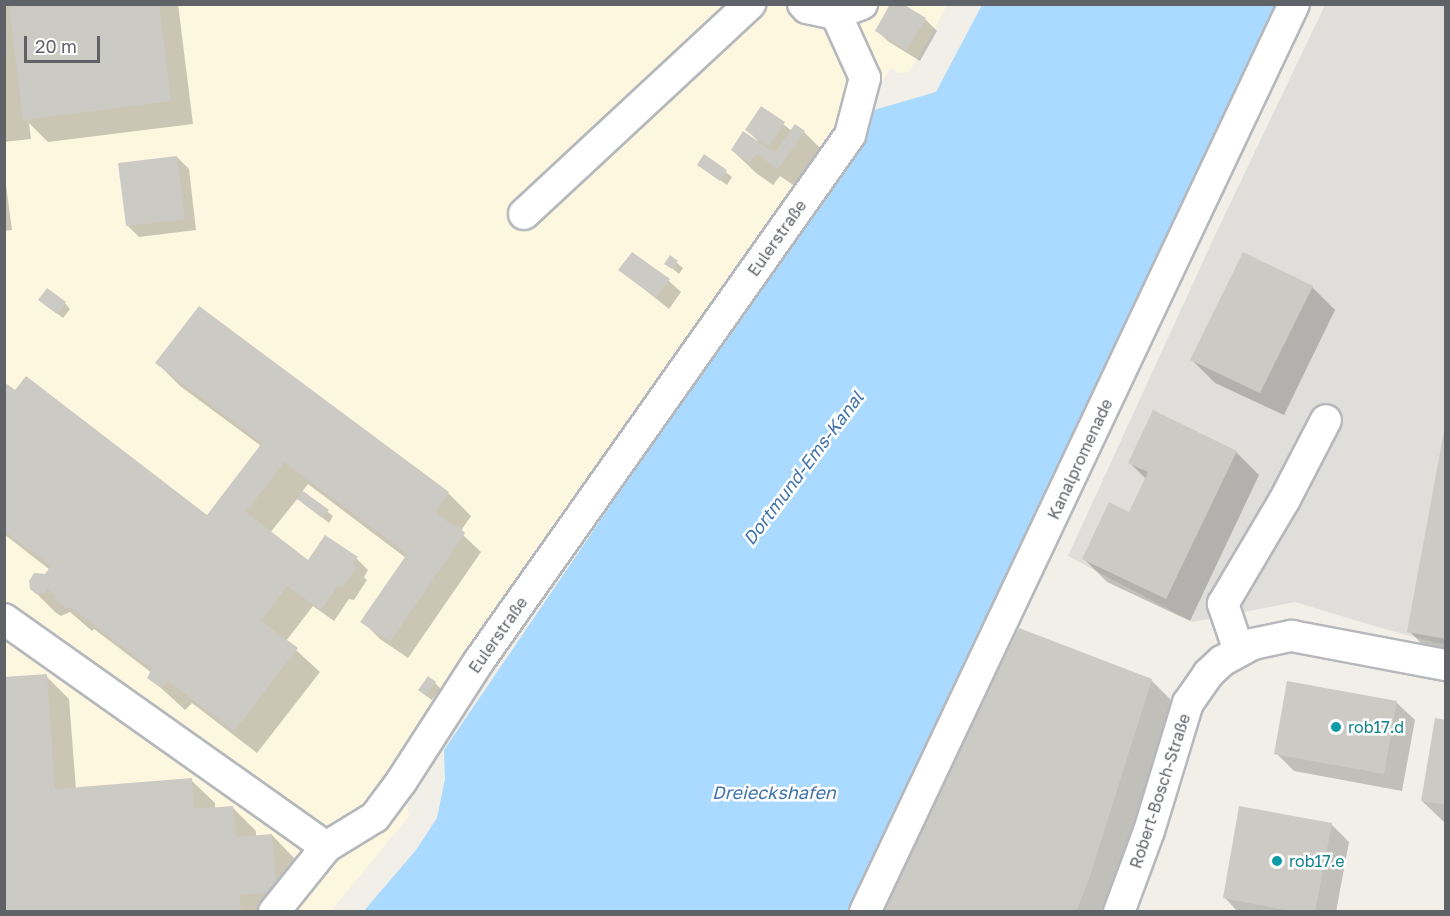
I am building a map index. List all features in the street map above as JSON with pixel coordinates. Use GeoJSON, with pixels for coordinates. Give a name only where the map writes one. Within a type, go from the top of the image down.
{"type":"FeatureCollection","features":[{"type":"Feature","properties":{"kind":"street"},"geometry":{"type":"LineString","coordinates":[[524,214],[750,4]]}},
{"type":"Feature","properties":{"kind":"street"},"geometry":{"type":"LineString","coordinates":[[803,4],[807,8],[849,9]]}},
{"type":"Feature","properties":{"kind":"street","name":"Kanalpromenade"},"geometry":{"type":"LineString","coordinates":[[865,912],[1294,4]]}},
{"type":"Feature","properties":{"kind":"street","name":"Eulerstraße"},"geometry":{"type":"LineString","coordinates":[[274,912],[326,847],[375,817],[401,782],[479,661],[850,135],[865,78],[849,9]]}},
{"type":"Feature","properties":{"kind":"street"},"geometry":{"type":"LineString","coordinates":[[1239,651],[1223,604],[1284,501],[1326,420]]}},
{"type":"Feature","properties":{"kind":"street"},"geometry":{"type":"LineString","coordinates":[[4,619],[326,847]]}},
{"type":"Feature","properties":{"kind":"street","name":"Robert-Bosch-Straße"},"geometry":{"type":"LineString","coordinates":[[1119,912],[1149,831],[1188,703],[1208,674],[1222,661],[1239,651],[1271,639],[1292,636],[1446,665]]}},
{"type":"Feature","properties":{"kind":"shaded area"},"geometry":{"type":"Polygon","coordinates":[[[5,5],[947,5],[920,55],[908,72],[898,73],[891,68],[484,668],[406,799],[409,816],[331,911],[5,912],[5,5]]]}},
{"type":"Feature","properties":{"kind":"shaded area"},"geometry":{"type":"Polygon","coordinates":[[[1325,5],[1445,5],[1445,645],[1295,602],[1193,622],[1068,556],[1217,231],[1325,5]]]}},
{"type":"Feature","properties":{"kind":"water"},"geometry":{"type":"Polygon","coordinates":[[[982,5],[1275,5],[849,911],[363,912],[416,850],[437,818],[445,779],[444,750],[751,299],[874,110],[936,92],[982,5]]]}},
{"type":"Feature","properties":{"kind":"building"},"geometry":{"type":"Polygon","coordinates":[[[890,4],[903,4],[926,18],[907,50],[875,31],[890,4]]]}},
{"type":"Feature","properties":{"kind":"building"},"geometry":{"type":"Polygon","coordinates":[[[9,5],[159,5],[171,101],[23,120],[9,5]]]}},
{"type":"Feature","properties":{"kind":"building"},"geometry":{"type":"Polygon","coordinates":[[[761,106],[785,122],[769,147],[745,130],[761,106]]]}},
{"type":"Feature","properties":{"kind":"building"},"geometry":{"type":"Polygon","coordinates":[[[795,124],[805,131],[778,169],[756,154],[750,163],[731,150],[743,131],[775,153],[795,124]]]}},
{"type":"Feature","properties":{"kind":"building"},"geometry":{"type":"Polygon","coordinates":[[[704,154],[727,170],[720,181],[697,165],[704,154]]]}},
{"type":"Feature","properties":{"kind":"building"},"geometry":{"type":"Polygon","coordinates":[[[177,156],[185,219],[126,226],[118,163],[177,156]]]}},
{"type":"Feature","properties":{"kind":"building"},"geometry":{"type":"Polygon","coordinates":[[[632,252],[670,279],[656,298],[618,270],[632,252]]]}},
{"type":"Feature","properties":{"kind":"building"},"geometry":{"type":"Polygon","coordinates":[[[1243,252],[1313,286],[1260,393],[1190,360],[1243,252]]]}},
{"type":"Feature","properties":{"kind":"building"},"geometry":{"type":"Polygon","coordinates":[[[670,255],[678,261],[672,269],[664,264],[670,255]]]}},
{"type":"Feature","properties":{"kind":"building"},"geometry":{"type":"Polygon","coordinates":[[[47,288],[66,302],[57,314],[38,300],[47,288]]]}},
{"type":"Feature","properties":{"kind":"building"},"geometry":{"type":"Polygon","coordinates":[[[199,306],[449,492],[436,511],[437,514],[457,528],[458,525],[465,533],[390,642],[360,622],[407,554],[284,462],[246,512],[308,560],[325,535],[358,557],[353,564],[357,567],[342,588],[338,586],[321,610],[287,586],[261,621],[298,648],[234,731],[168,681],[161,688],[147,678],[152,669],[70,607],[67,608],[54,599],[55,595],[47,589],[45,593],[36,594],[30,589],[29,581],[34,573],[45,574],[51,566],[4,531],[4,382],[15,390],[26,376],[207,515],[262,443],[155,363],[199,306]]]}},
{"type":"Feature","properties":{"kind":"building"},"geometry":{"type":"Polygon","coordinates":[[[1153,410],[1237,451],[1166,599],[1082,559],[1109,502],[1129,512],[1148,472],[1128,463],[1153,410]]]}},
{"type":"Feature","properties":{"kind":"building"},"geometry":{"type":"Polygon","coordinates":[[[1444,431],[1446,431],[1446,639],[1407,632],[1444,431]]]}},
{"type":"Feature","properties":{"kind":"building"},"geometry":{"type":"Polygon","coordinates":[[[303,491],[329,510],[322,518],[297,499],[303,491]]]}},
{"type":"Feature","properties":{"kind":"building"},"geometry":{"type":"Polygon","coordinates":[[[1019,628],[1152,679],[1089,879],[1076,912],[880,912],[1019,628]]]}},
{"type":"Feature","properties":{"kind":"building"},"geometry":{"type":"Polygon","coordinates":[[[47,674],[55,789],[192,778],[194,809],[233,806],[236,837],[272,834],[277,892],[240,895],[241,912],[4,912],[4,677],[47,674]]]}},
{"type":"Feature","properties":{"kind":"building"},"geometry":{"type":"Polygon","coordinates":[[[428,676],[436,682],[426,696],[418,690],[428,676]]]}},
{"type":"Feature","properties":{"kind":"building","name":"rob17.d"},"geometry":{"type":"Polygon","coordinates":[[[1287,681],[1397,701],[1384,774],[1274,754],[1287,681]]]}},
{"type":"Feature","properties":{"kind":"building"},"geometry":{"type":"Polygon","coordinates":[[[1435,718],[1446,720],[1446,805],[1421,801],[1435,718]]]}},
{"type":"Feature","properties":{"kind":"building","name":"rob17.e"},"geometry":{"type":"Polygon","coordinates":[[[1239,806],[1332,823],[1315,912],[1295,912],[1223,898],[1239,806]]]}},
{"type":"Feature","properties":{"kind":"place","name":"rob17.d"},"geometry":{"type":"Point","coordinates":[1336,727]}},
{"type":"Feature","properties":{"kind":"place","name":"rob17.e"},"geometry":{"type":"Point","coordinates":[1277,861]}},
{"type":"Feature","properties":{"kind":"water label","name":"Dortmund-Ems-Kanal"},"geometry":{"type":"Point","coordinates":[803,468]}},
{"type":"Feature","properties":{"kind":"water label","name":"Dreieckshafen"},"geometry":{"type":"Point","coordinates":[774,792]}}]}
